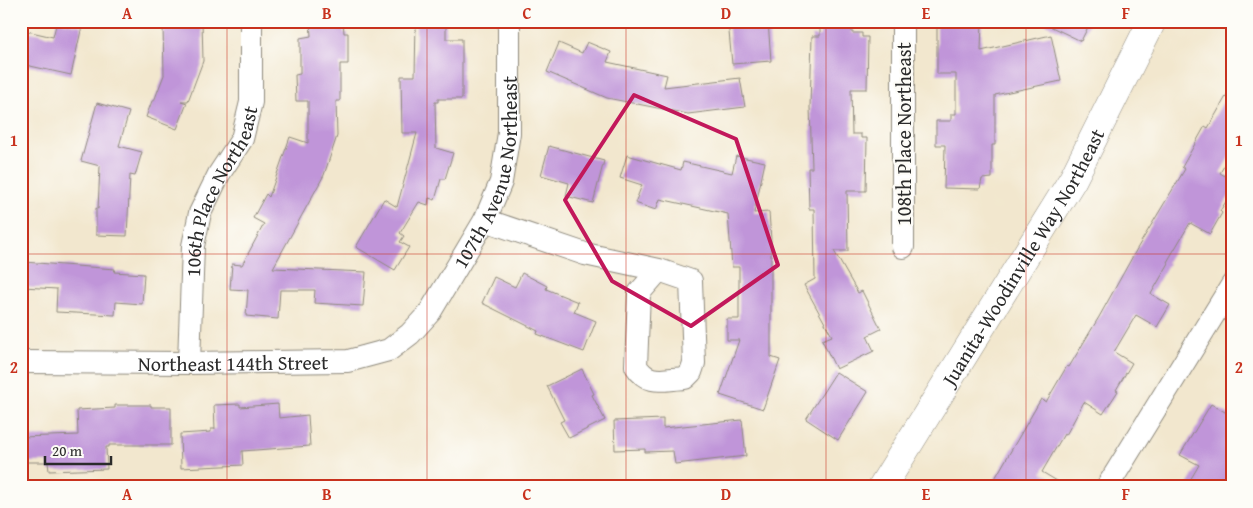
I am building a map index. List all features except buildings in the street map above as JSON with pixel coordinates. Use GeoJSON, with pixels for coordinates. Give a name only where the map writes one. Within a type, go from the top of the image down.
{"type":"FeatureCollection","features":[{"type":"Feature","properties":{"kind":"main road","name":"Juanita-Woodinville Way Northeast"},"geometry":{"type":"LineString","coordinates":[[882,487],[1073,179],[1152,21]]}},
{"type":"Feature","properties":{"kind":"street","name":"106th Place Northeast"},"geometry":{"type":"LineString","coordinates":[[189,364],[193,246],[200,213],[219,174],[242,139],[251,102],[251,21]]}},
{"type":"Feature","properties":{"kind":"street","name":"107th Avenue Northeast"},"geometry":{"type":"LineString","coordinates":[[430,312],[485,220],[501,182],[509,133],[509,21]]}},
{"type":"Feature","properties":{"kind":"street","name":"108th Place Northeast"},"geometry":{"type":"LineString","coordinates":[[903,21],[903,247]]}},
{"type":"Feature","properties":{"kind":"street"},"geometry":{"type":"LineString","coordinates":[[485,220],[585,254],[659,270],[691,281],[694,363],[691,372],[685,378],[650,380],[642,376],[636,366],[639,293],[659,270]]}},
{"type":"Feature","properties":{"kind":"street"},"geometry":{"type":"LineString","coordinates":[[1107,487],[1232,285]]}},
{"type":"Feature","properties":{"kind":"street","name":"Northeast 144th Street"},"geometry":{"type":"LineString","coordinates":[[21,362],[189,364],[348,360],[389,350],[410,334],[430,312]]}},
{"type":"Feature","properties":{"kind":"highlighted area"},"geometry":{"type":"Polygon","coordinates":[[[634,95],[736,139],[778,265],[691,326],[612,281],[565,200],[634,95]]]}}]}
